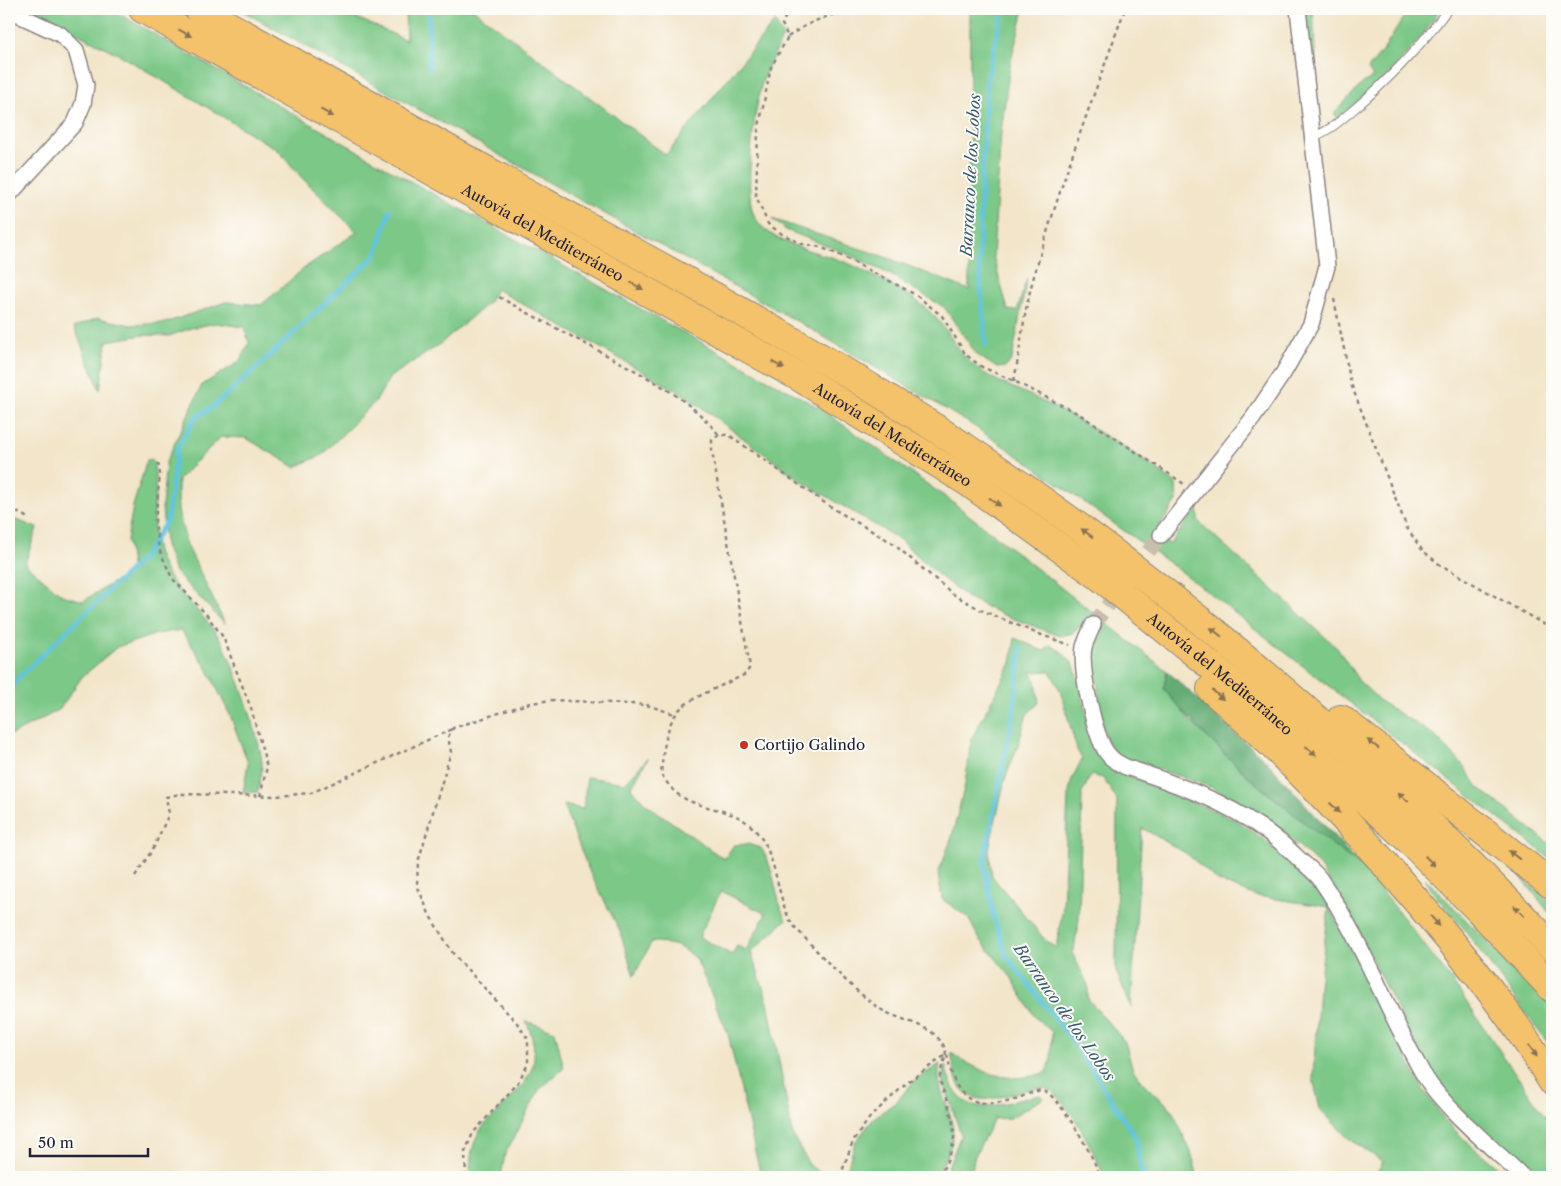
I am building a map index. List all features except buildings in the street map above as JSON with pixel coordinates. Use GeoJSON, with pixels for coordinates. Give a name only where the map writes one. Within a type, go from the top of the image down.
{"type":"FeatureCollection","features":[{"type":"Feature","properties":{"kind":"highway","name":"Autovía del Mediterráneo"},"geometry":{"type":"LineString","coordinates":[[143,9],[801,378],[968,482],[1098,575],[1262,707],[1408,839],[1479,910],[1552,988]]}},
{"type":"Feature","properties":{"kind":"highway","name":"Autovía del Mediterráneo"},"geometry":{"type":"LineString","coordinates":[[198,9],[820,355],[1024,487],[1106,547],[1248,658],[1429,821],[1552,947]]}},
{"type":"Feature","properties":{"kind":"highway"},"geometry":{"type":"LineString","coordinates":[[1098,575],[1121,610],[1246,719],[1357,831],[1443,931],[1489,990],[1552,1081]]}},
{"type":"Feature","properties":{"kind":"highway"},"geometry":{"type":"LineString","coordinates":[[1248,658],[1307,692],[1552,885]]}},
{"type":"Feature","properties":{"kind":"street"},"geometry":{"type":"LineString","coordinates":[[9,195],[75,123],[83,104],[86,86],[76,50],[60,34],[12,9]]}},
{"type":"Feature","properties":{"kind":"street"},"geometry":{"type":"LineString","coordinates":[[1162,535],[1253,418],[1284,372],[1311,324],[1327,266],[1298,9]]}},
{"type":"Feature","properties":{"kind":"street"},"geometry":{"type":"LineString","coordinates":[[1093,626],[1084,648],[1086,680],[1092,718],[1109,756],[1126,767],[1216,800],[1239,813],[1275,836],[1319,878],[1341,912],[1426,1078],[1458,1115],[1523,1177]]}},
{"type":"Feature","properties":{"kind":"lane"},"geometry":{"type":"LineString","coordinates":[[1312,137],[1322,134],[1337,123],[1399,69],[1448,9]]}},
{"type":"Feature","properties":{"kind":"path"},"geometry":{"type":"LineString","coordinates":[[788,37],[782,24],[789,9]]}},
{"type":"Feature","properties":{"kind":"path"},"geometry":{"type":"LineString","coordinates":[[859,9],[839,12],[811,22],[788,37],[772,67],[758,131],[756,196],[768,224],[782,234],[802,244],[820,247],[844,257],[916,296],[942,316],[966,355],[982,367],[1014,380],[1079,414],[1196,492]]}},
{"type":"Feature","properties":{"kind":"path"},"geometry":{"type":"LineString","coordinates":[[1014,380],[1024,316],[1034,276],[1078,138],[1125,9]]}},
{"type":"Feature","properties":{"kind":"path"},"geometry":{"type":"LineString","coordinates":[[1327,266],[1351,384],[1407,528],[1422,550],[1440,564],[1552,629]]}},
{"type":"Feature","properties":{"kind":"path"},"geometry":{"type":"LineString","coordinates":[[500,297],[640,373],[686,402],[710,423],[719,435]]}},
{"type":"Feature","properties":{"kind":"path"},"geometry":{"type":"LineString","coordinates":[[1084,648],[1036,633],[981,610],[953,594],[892,542],[832,508],[729,435],[719,435],[712,440],[712,451],[750,667],[746,674],[680,709],[664,747],[661,774],[676,793],[700,805],[736,814],[752,827],[770,853],[785,911],[792,924],[876,1006],[936,1036],[947,1054],[956,1086],[963,1096],[975,1103],[1004,1101],[1033,1092],[1045,1092],[1054,1098],[1090,1154],[1100,1177]]}},
{"type":"Feature","properties":{"kind":"path"},"geometry":{"type":"LineString","coordinates":[[158,463],[160,474],[155,520],[159,549],[172,578],[206,614],[223,637],[251,708],[267,767],[260,796]]}},
{"type":"Feature","properties":{"kind":"path"},"geometry":{"type":"LineString","coordinates":[[9,508],[30,519]]}},
{"type":"Feature","properties":{"kind":"path"},"geometry":{"type":"LineString","coordinates":[[135,876],[152,849],[169,814],[166,798],[180,794],[260,796],[311,793],[453,728],[530,703],[553,700],[646,705],[677,715]]}},
{"type":"Feature","properties":{"kind":"path"},"geometry":{"type":"LineString","coordinates":[[453,728],[448,737],[451,752],[418,862],[417,885],[430,916],[454,955],[517,1024],[528,1039],[528,1064],[517,1084],[473,1133],[465,1152],[466,1177]]}},
{"type":"Feature","properties":{"kind":"path"},"geometry":{"type":"LineString","coordinates":[[840,1177],[853,1141],[871,1116],[908,1082],[947,1054]]}},
{"type":"Feature","properties":{"kind":"path"},"geometry":{"type":"LineString","coordinates":[[939,1177],[951,1154],[956,1133],[940,1077],[947,1054]]}},
{"type":"Feature","properties":{"kind":"green space"},"geometry":{"type":"Polygon","coordinates":[[[25,9],[111,9],[403,177],[818,407],[951,501],[1167,671],[1164,689],[1191,722],[1256,784],[1364,869],[1452,981],[1552,1127],[1552,1177],[1530,1177],[1474,1122],[1435,1078],[1424,1062],[1341,899],[1318,864],[1287,835],[1249,807],[1211,787],[1122,757],[1109,747],[1101,719],[1094,652],[1102,632],[1088,620],[1073,633],[1060,636],[1006,616],[968,598],[937,574],[900,540],[801,481],[686,396],[496,289],[489,302],[439,345],[390,377],[376,401],[322,455],[295,467],[246,438],[221,437],[178,480],[178,511],[187,545],[225,624],[175,572],[165,545],[162,506],[166,462],[202,385],[239,362],[249,343],[244,327],[216,323],[191,328],[169,336],[143,335],[107,341],[100,390],[74,327],[98,318],[131,325],[165,323],[226,302],[261,305],[307,266],[357,232],[303,179],[278,150],[122,56],[78,34],[35,16],[25,9]]]}},
{"type":"Feature","properties":{"kind":"green space"},"geometry":{"type":"Polygon","coordinates":[[[239,9],[337,9],[406,40],[405,9],[473,9],[666,155],[775,21],[783,37],[761,86],[754,122],[750,165],[753,213],[760,224],[770,234],[783,241],[854,266],[916,300],[934,316],[970,362],[984,373],[997,381],[1034,397],[1089,427],[1125,448],[1176,484],[1177,501],[1154,534],[1170,544],[1198,507],[1198,521],[1338,649],[1359,681],[1381,702],[1434,735],[1463,765],[1478,787],[1552,846],[1552,860],[1186,575],[1029,463],[969,423],[809,328],[239,9]]]}},
{"type":"Feature","properties":{"kind":"green space"},"geometry":{"type":"Polygon","coordinates":[[[970,9],[1024,9],[1010,65],[1001,132],[993,256],[1008,310],[1017,311],[1027,278],[1012,359],[1006,367],[997,368],[977,355],[944,307],[889,274],[843,252],[786,230],[772,219],[891,259],[969,290],[970,9]]]}},
{"type":"Feature","properties":{"kind":"green space"},"geometry":{"type":"Polygon","coordinates":[[[1303,9],[1313,9],[1316,69],[1312,73],[1303,9]]]}},
{"type":"Feature","properties":{"kind":"green space"},"geometry":{"type":"Polygon","coordinates":[[[1409,9],[1440,9],[1423,35],[1388,76],[1337,118],[1334,113],[1363,83],[1373,77],[1368,69],[1384,49],[1409,9]]]}},
{"type":"Feature","properties":{"kind":"green space"},"geometry":{"type":"Polygon","coordinates":[[[152,459],[156,483],[154,534],[160,560],[172,581],[212,627],[225,647],[246,701],[258,739],[262,769],[258,792],[243,793],[248,763],[230,715],[207,668],[181,630],[157,634],[117,647],[82,677],[59,710],[9,736],[9,517],[37,528],[25,564],[62,595],[83,601],[132,571],[127,540],[133,506],[147,460],[152,459]]]}},
{"type":"Feature","properties":{"kind":"green space"},"geometry":{"type":"Polygon","coordinates":[[[1015,638],[1043,651],[1050,645],[1062,652],[1074,665],[1095,746],[1102,759],[1112,769],[1235,819],[1262,838],[1309,878],[1329,907],[1256,896],[1218,881],[1187,854],[1142,828],[1131,1007],[1116,971],[1117,800],[1103,778],[1091,775],[1082,793],[1079,919],[1073,955],[1088,985],[1088,999],[1125,1042],[1133,1070],[1146,1086],[1171,1108],[1191,1152],[1198,1177],[1104,1177],[1080,1128],[1054,1093],[1047,1089],[1036,1088],[987,1099],[976,1098],[966,1093],[958,1083],[951,1053],[986,1072],[1009,1077],[1033,1076],[1047,1072],[1051,1060],[1052,1032],[1035,1017],[1011,977],[979,938],[968,918],[942,899],[938,874],[952,837],[965,784],[971,740],[1011,663],[1015,638]],[[1050,671],[1031,672],[1036,681],[1039,703],[1027,714],[1005,779],[989,849],[992,876],[1046,941],[1056,948],[1063,907],[1068,796],[1072,779],[1082,759],[1077,750],[1060,690],[1050,671]]]}},
{"type":"Feature","properties":{"kind":"green space"},"geometry":{"type":"Polygon","coordinates":[[[1167,671],[1266,761],[1364,869],[1258,785],[1209,739],[1164,689],[1167,671]]]}},
{"type":"Feature","properties":{"kind":"green space"},"geometry":{"type":"Polygon","coordinates":[[[648,758],[631,788],[646,804],[724,859],[734,845],[748,844],[761,848],[766,856],[786,920],[751,952],[768,1002],[793,1136],[810,1166],[828,1177],[761,1177],[728,1034],[696,958],[678,946],[652,941],[634,976],[619,929],[590,873],[563,805],[583,809],[587,777],[625,783],[648,758]],[[721,891],[699,937],[732,955],[737,946],[746,950],[766,914],[721,891]]]}},
{"type":"Feature","properties":{"kind":"green space"},"geometry":{"type":"Polygon","coordinates":[[[1520,876],[1552,903],[1552,916],[1520,876]]]}},
{"type":"Feature","properties":{"kind":"green space"},"geometry":{"type":"Polygon","coordinates":[[[1425,878],[1552,1008],[1552,1049],[1464,929],[1432,891],[1425,878]]]}},
{"type":"Feature","properties":{"kind":"green space"},"geometry":{"type":"Polygon","coordinates":[[[1329,907],[1423,1089],[1445,1120],[1468,1143],[1510,1177],[1374,1177],[1383,1162],[1347,1137],[1320,1109],[1313,1078],[1319,986],[1329,907]]]}},
{"type":"Feature","properties":{"kind":"green space"},"geometry":{"type":"Polygon","coordinates":[[[526,1021],[555,1031],[564,1068],[539,1090],[505,1154],[501,1177],[470,1177],[474,1143],[479,1132],[530,1074],[534,1051],[532,1037],[526,1021]]]}},
{"type":"Feature","properties":{"kind":"green space"},"geometry":{"type":"Polygon","coordinates":[[[940,1064],[941,1091],[952,1124],[953,1139],[936,1177],[845,1177],[855,1142],[875,1117],[896,1102],[915,1080],[940,1064]]]}},
{"type":"Feature","properties":{"kind":"green space"},"geometry":{"type":"Polygon","coordinates":[[[945,1065],[952,1084],[960,1097],[970,1104],[981,1106],[994,1105],[1040,1095],[1044,1098],[1010,1118],[994,1119],[974,1158],[971,1177],[944,1177],[961,1135],[942,1077],[945,1065]]]}},
{"type":"Feature","properties":{"kind":"waterway"},"geometry":{"type":"LineString","coordinates":[[429,9],[429,68]]}},
{"type":"Feature","properties":{"kind":"waterway","name":"Barranco de los Lobos"},"geometry":{"type":"LineString","coordinates":[[986,345],[979,265],[981,191],[987,80],[1003,9]]}},
{"type":"Feature","properties":{"kind":"waterway"},"geometry":{"type":"LineString","coordinates":[[9,691],[21,675],[144,557],[167,520],[177,449],[195,418],[214,406],[376,255],[390,210]]}},
{"type":"Feature","properties":{"kind":"waterway","name":"Barranco de los Lobos"},"geometry":{"type":"LineString","coordinates":[[1021,648],[1014,710],[984,862],[993,913],[1006,955],[1075,1044],[1136,1138],[1142,1177]]}},
{"type":"Feature","properties":{"kind":"tunnel"},"geometry":{"type":"LineString","coordinates":[[1093,625],[1161,535]]}},
{"type":"Feature","properties":{"kind":"place","name":"Cortijo Galindo"},"geometry":{"type":"Point","coordinates":[744,745]}}]}
